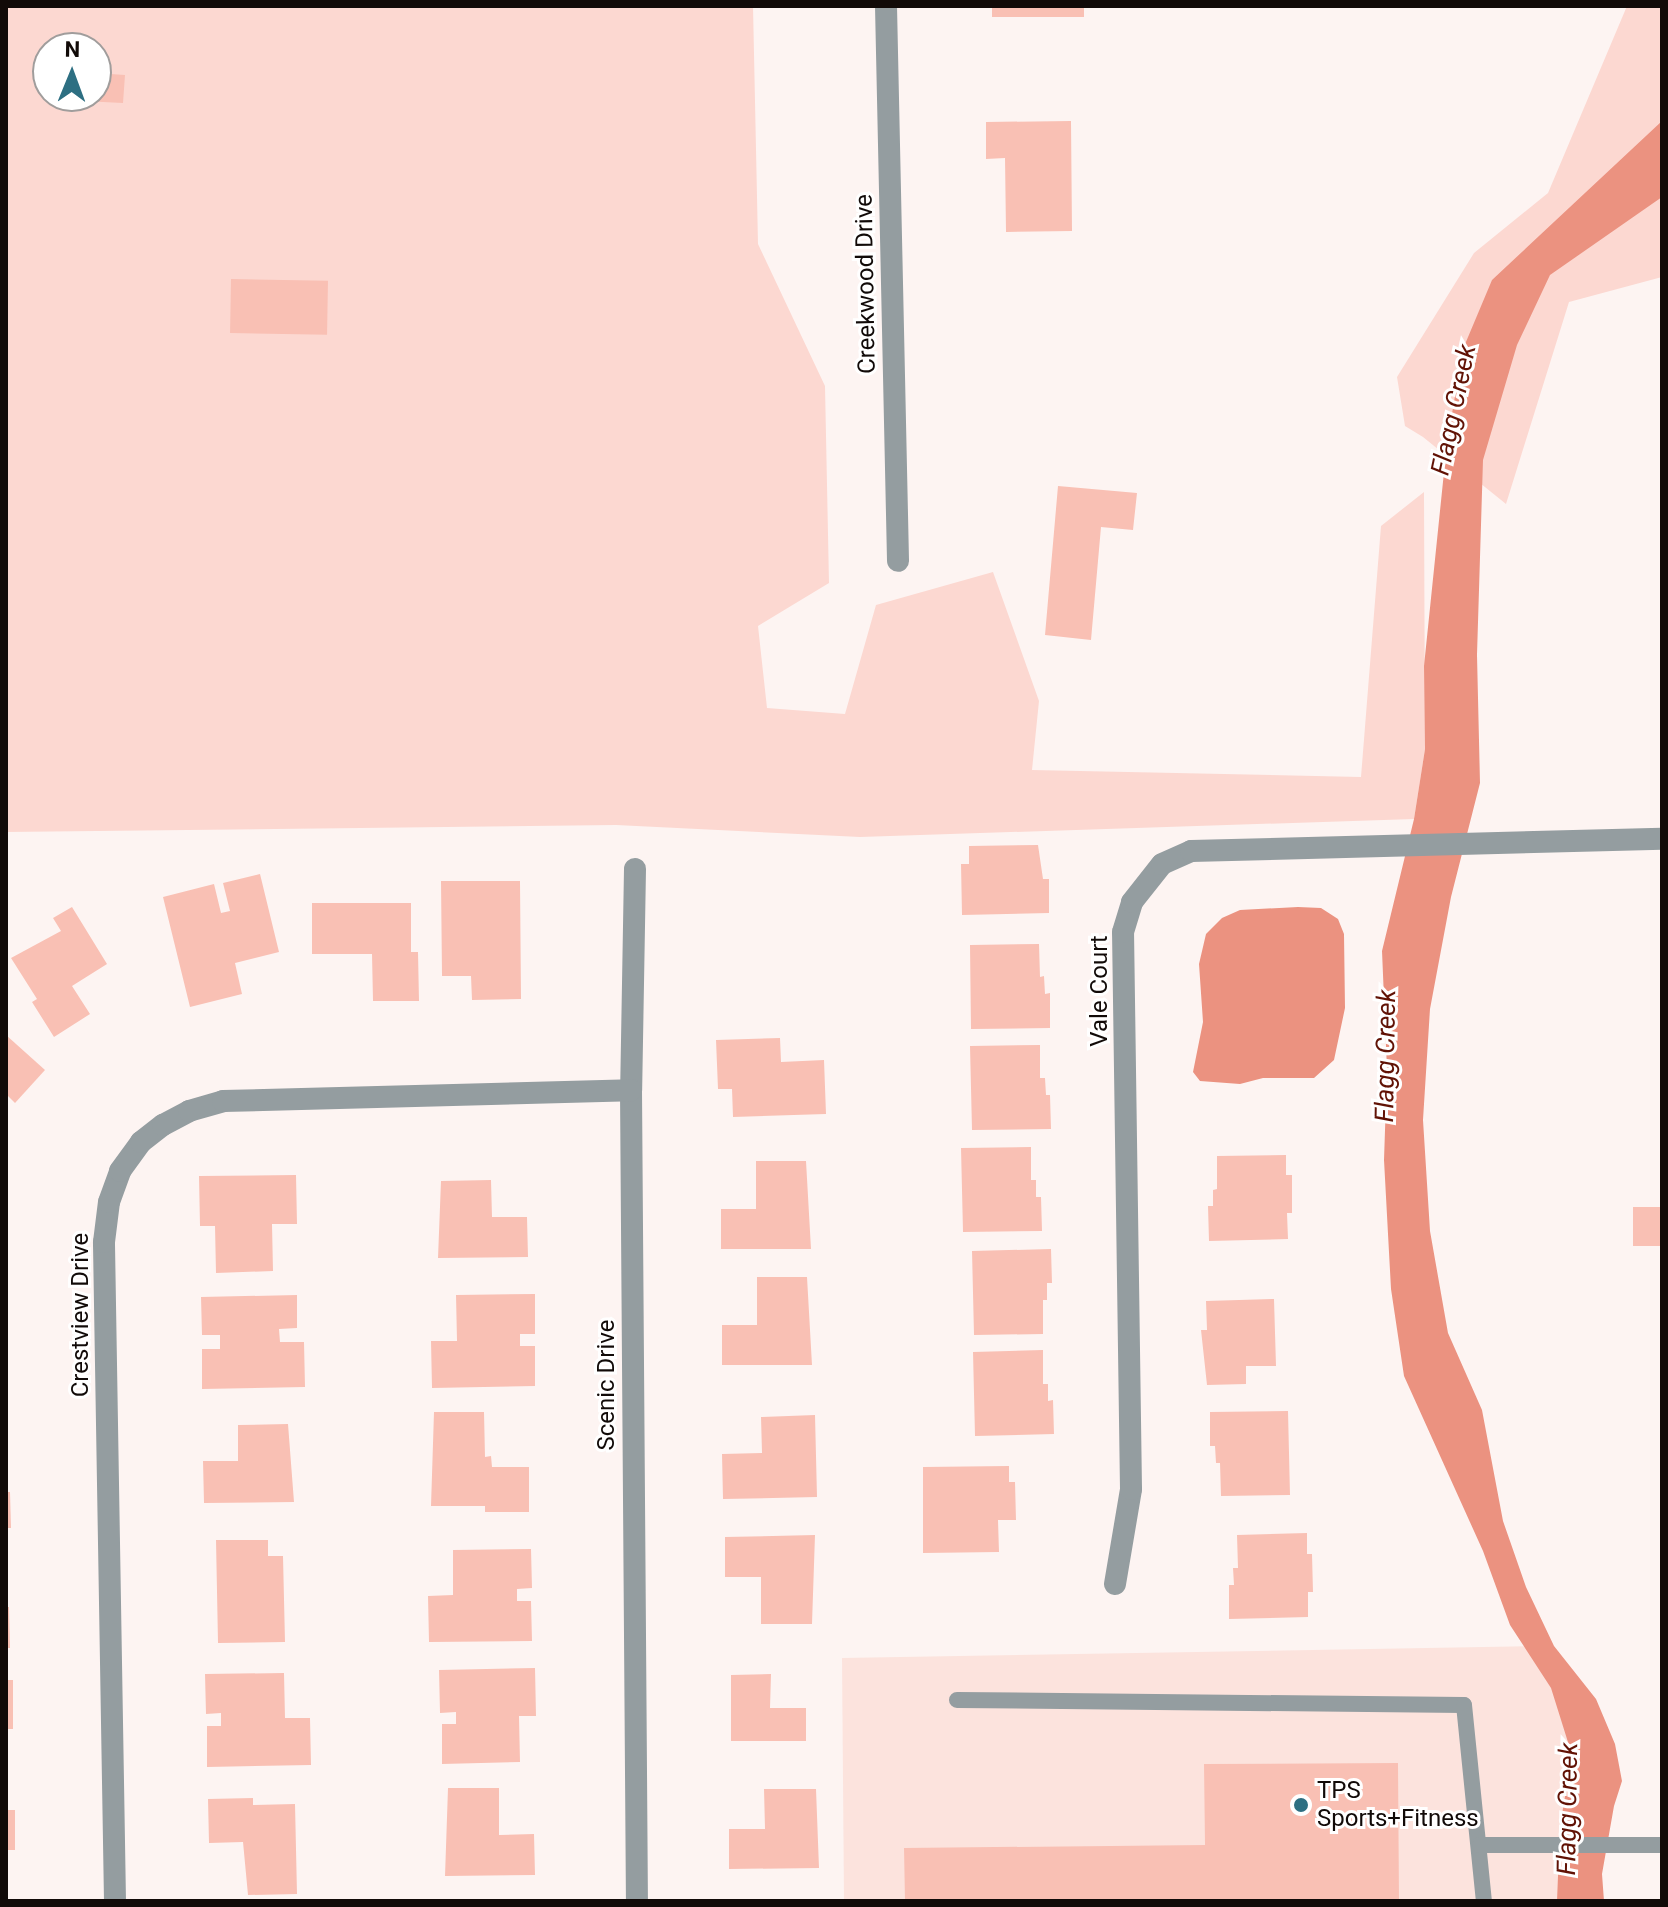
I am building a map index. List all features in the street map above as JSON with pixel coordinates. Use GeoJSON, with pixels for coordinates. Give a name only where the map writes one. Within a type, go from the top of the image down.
{"type":"FeatureCollection","features":[{"type":"Feature","properties":{"kind":"street","name":"Creekwood Drive"},"geometry":{"type":"LineString","coordinates":[[886,6],[898,561]]}},
{"type":"Feature","properties":{"kind":"street","name":"Vale Court"},"geometry":{"type":"LineString","coordinates":[[1115,1584],[1131,1489],[1123,932],[1132,902],[1162,864],[1191,851],[1662,839]]}},
{"type":"Feature","properties":{"kind":"street","name":"Scenic Drive"},"geometry":{"type":"LineString","coordinates":[[635,869],[631,1090],[637,1901]]}},
{"type":"Feature","properties":{"kind":"street","name":"Crestview Drive"},"geometry":{"type":"LineString","coordinates":[[115,1901],[104,1242],[109,1202],[120,1171],[141,1142],[163,1125],[189,1111],[223,1101],[631,1090]]}},
{"type":"Feature","properties":{"kind":"lane"},"geometry":{"type":"LineString","coordinates":[[957,1700],[1464,1705],[1484,1901]]}},
{"type":"Feature","properties":{"kind":"lane"},"geometry":{"type":"LineString","coordinates":[[1480,1845],[1662,1845]]}},
{"type":"Feature","properties":{"kind":"shaded area"},"geometry":{"type":"Polygon","coordinates":[[[6,6],[753,6],[758,244],[825,386],[829,583],[758,626],[767,708],[845,714],[876,605],[993,572],[1039,701],[1032,770],[1361,777],[1381,526],[1424,492],[1425,749],[1414,819],[860,837],[616,825],[6,832],[6,6]]]}},
{"type":"Feature","properties":{"kind":"shaded area"},"geometry":{"type":"Polygon","coordinates":[[[1627,6],[1662,6],[1662,277],[1569,302],[1506,504],[1405,426],[1397,377],[1474,253],[1548,193],[1627,6]]]}},
{"type":"Feature","properties":{"kind":"shaded area"},"geometry":{"type":"Polygon","coordinates":[[[1547,1646],[1602,1836],[1601,1901],[844,1901],[842,1658],[1547,1646]]]}},
{"type":"Feature","properties":{"kind":"water","name":"Flagg Creek"},"geometry":{"type":"Polygon","coordinates":[[[1662,121],[1662,197],[1550,275],[1517,345],[1483,460],[1477,655],[1480,783],[1451,897],[1430,1009],[1423,1120],[1430,1231],[1448,1333],[1482,1410],[1503,1521],[1526,1587],[1554,1646],[1596,1699],[1615,1744],[1622,1781],[1614,1806],[1602,1874],[1604,1901],[1557,1901],[1560,1826],[1572,1755],[1551,1688],[1510,1625],[1483,1551],[1404,1376],[1391,1289],[1384,1160],[1387,1070],[1382,951],[1414,819],[1425,749],[1424,666],[1447,443],[1463,349],[1492,280],[1662,121]]]}},
{"type":"Feature","properties":{"kind":"water"},"geometry":{"type":"Polygon","coordinates":[[[1321,908],[1338,919],[1344,934],[1345,1008],[1334,1060],[1314,1078],[1263,1078],[1240,1084],[1200,1081],[1193,1072],[1203,1022],[1199,964],[1206,934],[1222,918],[1240,910],[1321,908]]]}},
{"type":"Feature","properties":{"kind":"building"},"geometry":{"type":"Polygon","coordinates":[[[992,6],[1084,6],[1084,17],[992,17],[992,6]]]}},
{"type":"Feature","properties":{"kind":"building"},"geometry":{"type":"Polygon","coordinates":[[[112,74],[125,75],[123,103],[112,102],[112,74]]]}},
{"type":"Feature","properties":{"kind":"building"},"geometry":{"type":"Polygon","coordinates":[[[1071,121],[1072,231],[1006,232],[1005,158],[986,159],[986,122],[1071,121]]]}},
{"type":"Feature","properties":{"kind":"building"},"geometry":{"type":"Polygon","coordinates":[[[231,279],[328,281],[327,335],[230,333],[231,279]]]}},
{"type":"Feature","properties":{"kind":"building"},"geometry":{"type":"Polygon","coordinates":[[[1058,486],[1137,493],[1133,530],[1101,527],[1091,640],[1045,635],[1058,486]]]}},
{"type":"Feature","properties":{"kind":"building"},"geometry":{"type":"Polygon","coordinates":[[[1038,845],[1043,879],[1049,879],[1049,913],[962,915],[961,864],[969,864],[969,846],[1038,845]]]}},
{"type":"Feature","properties":{"kind":"building"},"geometry":{"type":"Polygon","coordinates":[[[260,874],[279,952],[235,963],[242,994],[190,1007],[163,897],[214,884],[221,913],[230,911],[223,883],[260,874]]]}},
{"type":"Feature","properties":{"kind":"building"},"geometry":{"type":"Polygon","coordinates":[[[441,881],[520,881],[521,999],[472,1000],[471,976],[442,976],[441,881]]]}},
{"type":"Feature","properties":{"kind":"building"},"geometry":{"type":"Polygon","coordinates":[[[312,903],[411,903],[411,952],[418,952],[419,1001],[373,1001],[372,954],[312,954],[312,903]]]}},
{"type":"Feature","properties":{"kind":"building"},"geometry":{"type":"Polygon","coordinates":[[[72,907],[107,964],[72,986],[90,1014],[54,1037],[32,1002],[37,999],[11,958],[61,931],[53,918],[72,907]]]}},
{"type":"Feature","properties":{"kind":"building"},"geometry":{"type":"Polygon","coordinates":[[[1039,944],[1040,977],[1044,976],[1045,994],[1050,993],[1050,1028],[971,1029],[970,945],[1039,944]]]}},
{"type":"Feature","properties":{"kind":"building"},"geometry":{"type":"Polygon","coordinates":[[[6,1035],[45,1070],[15,1103],[6,1094],[6,1035]]]}},
{"type":"Feature","properties":{"kind":"building"},"geometry":{"type":"Polygon","coordinates":[[[780,1038],[781,1062],[824,1060],[826,1114],[733,1117],[732,1089],[718,1089],[716,1040],[780,1038]]]}},
{"type":"Feature","properties":{"kind":"building"},"geometry":{"type":"Polygon","coordinates":[[[1040,1045],[1040,1078],[1045,1078],[1046,1095],[1050,1095],[1051,1129],[972,1130],[970,1046],[1040,1045]]]}},
{"type":"Feature","properties":{"kind":"building"},"geometry":{"type":"Polygon","coordinates":[[[1031,1147],[1031,1180],[1036,1180],[1036,1197],[1041,1197],[1042,1231],[963,1232],[961,1148],[1031,1147]]]}},
{"type":"Feature","properties":{"kind":"building"},"geometry":{"type":"Polygon","coordinates":[[[1286,1155],[1286,1175],[1292,1175],[1292,1213],[1287,1213],[1288,1239],[1209,1241],[1208,1206],[1213,1206],[1213,1190],[1217,1189],[1217,1156],[1286,1155]]]}},
{"type":"Feature","properties":{"kind":"building"},"geometry":{"type":"Polygon","coordinates":[[[756,1161],[806,1161],[811,1249],[721,1249],[721,1209],[756,1209],[756,1161]]]}},
{"type":"Feature","properties":{"kind":"building"},"geometry":{"type":"Polygon","coordinates":[[[296,1175],[297,1224],[272,1224],[273,1271],[216,1273],[215,1226],[200,1226],[199,1176],[296,1175]]]}},
{"type":"Feature","properties":{"kind":"building"},"geometry":{"type":"Polygon","coordinates":[[[491,1180],[492,1217],[527,1217],[528,1257],[438,1258],[441,1181],[491,1180]]]}},
{"type":"Feature","properties":{"kind":"building"},"geometry":{"type":"Polygon","coordinates":[[[1633,1207],[1662,1207],[1662,1246],[1633,1246],[1633,1207]]]}},
{"type":"Feature","properties":{"kind":"building"},"geometry":{"type":"Polygon","coordinates":[[[1051,1249],[1052,1283],[1047,1283],[1047,1300],[1043,1300],[1043,1334],[974,1335],[972,1251],[1051,1249]]]}},
{"type":"Feature","properties":{"kind":"building"},"geometry":{"type":"Polygon","coordinates":[[[757,1277],[807,1277],[812,1365],[722,1365],[722,1325],[757,1325],[757,1277]]]}},
{"type":"Feature","properties":{"kind":"building"},"geometry":{"type":"Polygon","coordinates":[[[535,1294],[535,1334],[520,1334],[520,1346],[535,1346],[535,1386],[432,1388],[431,1341],[457,1341],[456,1295],[535,1294]]]}},
{"type":"Feature","properties":{"kind":"building"},"geometry":{"type":"Polygon","coordinates":[[[297,1295],[297,1328],[279,1329],[280,1342],[304,1342],[305,1387],[202,1389],[202,1349],[220,1349],[220,1335],[202,1335],[201,1297],[297,1295]]]}},
{"type":"Feature","properties":{"kind":"building"},"geometry":{"type":"Polygon","coordinates":[[[1274,1299],[1276,1366],[1246,1366],[1246,1384],[1207,1385],[1201,1330],[1207,1330],[1206,1301],[1274,1299]]]}},
{"type":"Feature","properties":{"kind":"building"},"geometry":{"type":"Polygon","coordinates":[[[1043,1350],[1043,1384],[1048,1384],[1048,1401],[1053,1400],[1054,1434],[975,1436],[973,1352],[1043,1350]]]}},
{"type":"Feature","properties":{"kind":"building"},"geometry":{"type":"Polygon","coordinates":[[[1288,1411],[1290,1495],[1221,1496],[1220,1463],[1216,1463],[1215,1446],[1210,1446],[1210,1412],[1288,1411]]]}},
{"type":"Feature","properties":{"kind":"building"},"geometry":{"type":"Polygon","coordinates":[[[434,1412],[484,1412],[485,1457],[491,1456],[492,1467],[529,1467],[529,1512],[485,1512],[485,1506],[431,1506],[434,1412]]]}},
{"type":"Feature","properties":{"kind":"building"},"geometry":{"type":"Polygon","coordinates":[[[815,1415],[817,1497],[723,1499],[722,1454],[762,1453],[761,1417],[815,1415]]]}},
{"type":"Feature","properties":{"kind":"building"},"geometry":{"type":"Polygon","coordinates":[[[288,1424],[294,1502],[204,1503],[203,1461],[238,1461],[238,1425],[288,1424]]]}},
{"type":"Feature","properties":{"kind":"building"},"geometry":{"type":"Polygon","coordinates":[[[1009,1466],[1009,1482],[1015,1482],[1016,1520],[998,1520],[999,1552],[923,1553],[923,1467],[1009,1466]]]}},
{"type":"Feature","properties":{"kind":"building"},"geometry":{"type":"Polygon","coordinates":[[[6,1492],[10,1492],[11,1528],[6,1528],[6,1492]]]}},
{"type":"Feature","properties":{"kind":"building"},"geometry":{"type":"Polygon","coordinates":[[[1307,1533],[1307,1554],[1312,1554],[1313,1592],[1308,1592],[1308,1617],[1229,1619],[1229,1585],[1234,1585],[1233,1568],[1238,1568],[1237,1535],[1307,1533]]]}},
{"type":"Feature","properties":{"kind":"building"},"geometry":{"type":"Polygon","coordinates":[[[815,1535],[812,1624],[761,1624],[761,1577],[725,1577],[725,1537],[815,1535]]]}},
{"type":"Feature","properties":{"kind":"building"},"geometry":{"type":"Polygon","coordinates":[[[216,1540],[268,1540],[268,1556],[283,1556],[285,1642],[218,1643],[216,1540]]]}},
{"type":"Feature","properties":{"kind":"building"},"geometry":{"type":"Polygon","coordinates":[[[531,1549],[532,1588],[517,1589],[517,1601],[531,1601],[532,1641],[429,1642],[428,1596],[453,1595],[453,1550],[531,1549]]]}},
{"type":"Feature","properties":{"kind":"building"},"geometry":{"type":"Polygon","coordinates":[[[6,1607],[9,1607],[10,1648],[6,1648],[6,1607]]]}},
{"type":"Feature","properties":{"kind":"building"},"geometry":{"type":"Polygon","coordinates":[[[535,1668],[536,1716],[519,1716],[520,1762],[442,1764],[442,1724],[456,1724],[456,1712],[440,1713],[439,1670],[535,1668]]]}},
{"type":"Feature","properties":{"kind":"building"},"geometry":{"type":"Polygon","coordinates":[[[284,1673],[285,1718],[310,1718],[311,1765],[207,1767],[207,1726],[221,1726],[221,1713],[206,1714],[205,1674],[284,1673]]]}},
{"type":"Feature","properties":{"kind":"building"},"geometry":{"type":"Polygon","coordinates":[[[771,1674],[770,1708],[806,1708],[806,1741],[731,1741],[731,1675],[771,1674]]]}},
{"type":"Feature","properties":{"kind":"building"},"geometry":{"type":"Polygon","coordinates":[[[6,1680],[13,1680],[13,1729],[6,1729],[6,1680]]]}},
{"type":"Feature","properties":{"kind":"building","name":"TPS Sports+Fitness"},"geometry":{"type":"Polygon","coordinates":[[[1398,1763],[1399,1901],[905,1901],[904,1848],[1205,1845],[1204,1764],[1398,1763]]]}},
{"type":"Feature","properties":{"kind":"building"},"geometry":{"type":"Polygon","coordinates":[[[448,1788],[499,1788],[499,1835],[534,1834],[535,1875],[445,1876],[448,1788]]]}},
{"type":"Feature","properties":{"kind":"building"},"geometry":{"type":"Polygon","coordinates":[[[764,1789],[816,1789],[819,1868],[729,1869],[729,1829],[765,1829],[764,1789]]]}},
{"type":"Feature","properties":{"kind":"building"},"geometry":{"type":"Polygon","coordinates":[[[253,1798],[253,1805],[295,1804],[297,1894],[248,1895],[243,1842],[209,1843],[208,1799],[253,1798]]]}},
{"type":"Feature","properties":{"kind":"building"},"geometry":{"type":"Polygon","coordinates":[[[6,1810],[15,1810],[15,1850],[6,1850],[6,1810]]]}},
{"type":"Feature","properties":{"kind":"place","name":"TPS Sports+Fitness"},"geometry":{"type":"Point","coordinates":[1301,1805]}}]}
